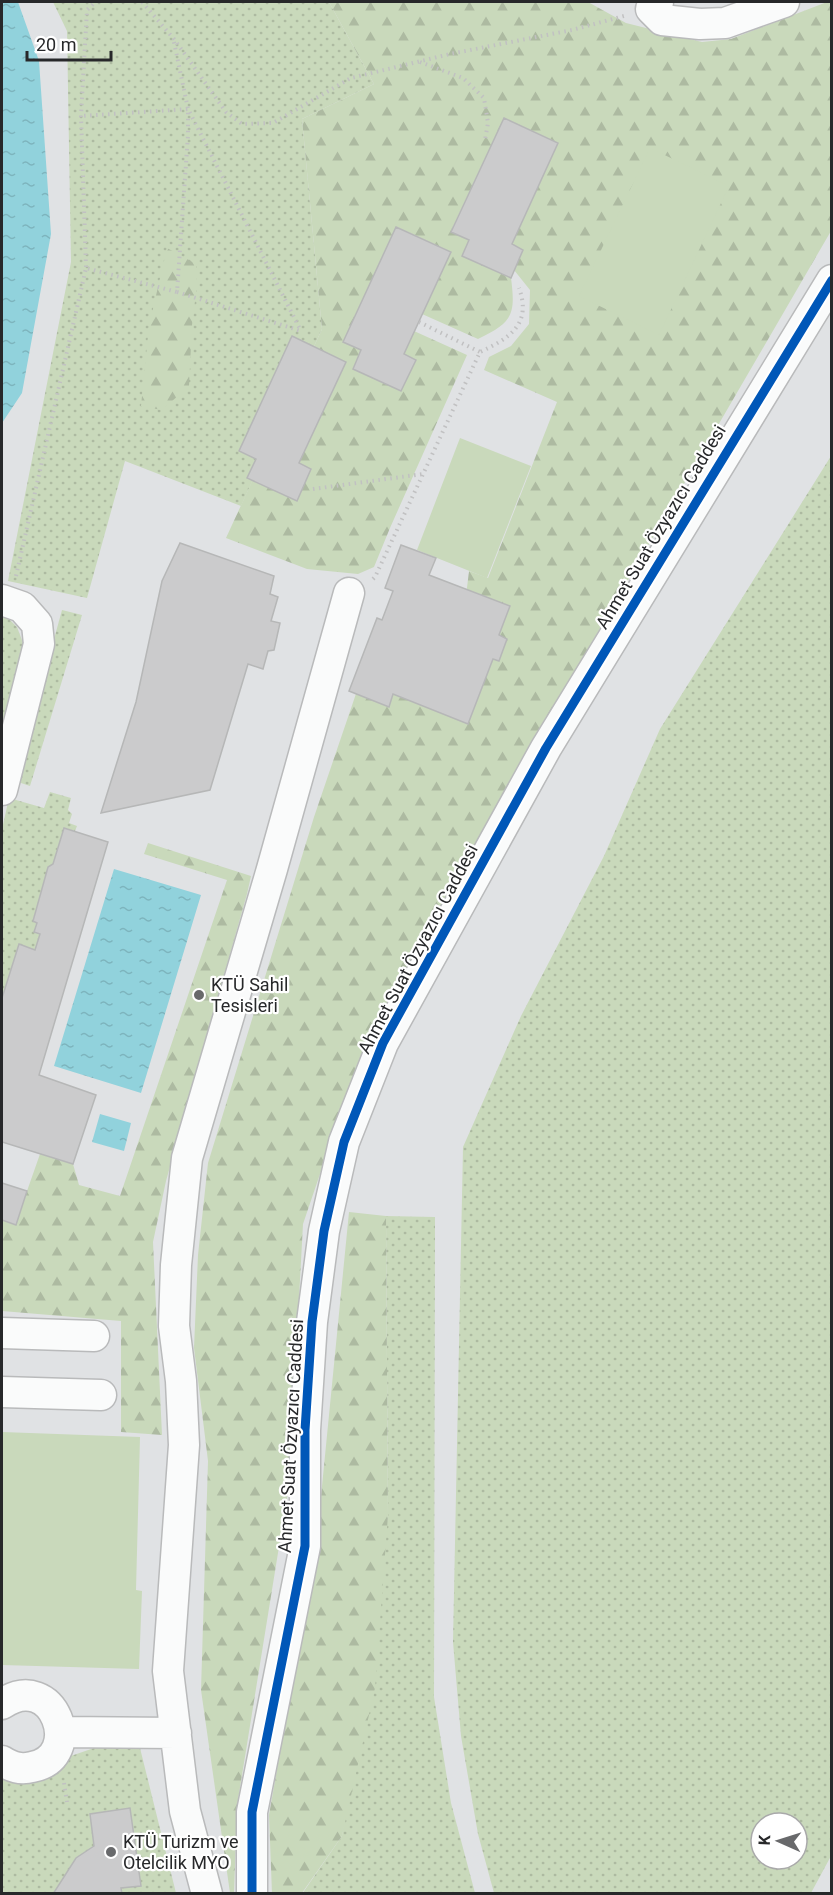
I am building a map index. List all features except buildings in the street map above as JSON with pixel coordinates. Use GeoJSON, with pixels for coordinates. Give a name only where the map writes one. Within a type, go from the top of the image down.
{"type":"FeatureCollection","features":[{"type":"Feature","properties":{"kind":"street"},"geometry":{"type":"LineString","coordinates":[[654,5],[662,20],[700,24],[725,23],[784,2]]}},
{"type":"Feature","properties":{"kind":"street","name":"Ahmet Suat Özyazıcı Caddesi"},"geometry":{"type":"LineString","coordinates":[[252,1893],[252,1812],[305,1546],[305,1430],[312,1322],[324,1231],[344,1142],[383,1043],[546,748],[831,280]]}},
{"type":"Feature","properties":{"kind":"street"},"geometry":{"type":"LineString","coordinates":[[207,1893],[185,1811],[168,1671],[184,1445],[181,1381],[174,1326],[176,1265],[187,1158],[272,869],[349,593]]}},
{"type":"Feature","properties":{"kind":"street"},"geometry":{"type":"LineString","coordinates":[[2,790],[39,644],[37,624],[22,607],[6,601]]}},
{"type":"Feature","properties":{"kind":"street"},"geometry":{"type":"LineString","coordinates":[[2,1333],[94,1336]]}},
{"type":"Feature","properties":{"kind":"street"},"geometry":{"type":"LineString","coordinates":[[2,1392],[101,1395]]}},
{"type":"Feature","properties":{"kind":"street"},"geometry":{"type":"LineString","coordinates":[[2,1704],[10,1698],[24,1695],[38,1698],[50,1706],[58,1718],[61,1732],[58,1746],[50,1758],[38,1766],[24,1769],[10,1766],[2,1761]]}},
{"type":"Feature","properties":{"kind":"street"},"geometry":{"type":"LineString","coordinates":[[61,1732],[176,1733]]}},
{"type":"Feature","properties":{"kind":"path"},"geometry":{"type":"LineString","coordinates":[[6,601],[14,583],[86,267],[81,116],[87,10],[95,2]]}},
{"type":"Feature","properties":{"kind":"path"},"geometry":{"type":"LineString","coordinates":[[142,2],[174,39],[226,112],[242,124],[273,123],[351,78],[450,54],[572,30],[654,5]]}},
{"type":"Feature","properties":{"kind":"path"},"geometry":{"type":"LineString","coordinates":[[174,39],[188,109],[177,292]]}},
{"type":"Feature","properties":{"kind":"path"},"geometry":{"type":"LineString","coordinates":[[420,62],[463,78],[484,98],[488,123],[484,140]]}},
{"type":"Feature","properties":{"kind":"path"},"geometry":{"type":"LineString","coordinates":[[81,116],[188,109]]}},
{"type":"Feature","properties":{"kind":"path"},"geometry":{"type":"LineString","coordinates":[[86,267],[177,292],[301,331],[188,109]]}},
{"type":"Feature","properties":{"kind":"path"},"geometry":{"type":"LineString","coordinates":[[349,593],[375,577],[480,352],[504,341],[521,322],[524,302],[519,288]]}},
{"type":"Feature","properties":{"kind":"path"},"geometry":{"type":"LineString","coordinates":[[419,322],[480,352]]}},
{"type":"Feature","properties":{"kind":"path"},"geometry":{"type":"LineString","coordinates":[[313,489],[423,474]]}},
{"type":"Feature","properties":{"kind":"green space"},"geometry":{"type":"Polygon","coordinates":[[[53,2],[329,2],[374,84],[302,119],[322,329],[241,506],[125,461],[87,598],[8,581],[71,262],[67,31],[53,2]]]}},
{"type":"Feature","properties":{"kind":"green space"},"geometry":{"type":"Polygon","coordinates":[[[329,2],[588,2],[626,23],[702,42],[731,39],[831,2],[831,231],[606,618],[437,916],[354,1074],[303,1224],[289,1485],[237,1806],[234,1894],[230,1893],[201,1690],[208,1461],[194,1348],[198,1255],[208,1163],[314,817],[361,679],[463,621],[469,571],[488,578],[557,402],[484,370],[489,357],[511,346],[529,324],[530,290],[514,270],[523,250],[512,244],[558,143],[504,118],[451,231],[469,240],[462,256],[511,278],[512,310],[505,322],[478,339],[422,314],[451,252],[397,227],[344,341],[361,350],[353,369],[401,391],[416,360],[404,354],[414,331],[467,355],[374,567],[358,574],[307,569],[226,538],[322,329],[302,119],[374,84],[329,2]]]}},
{"type":"Feature","properties":{"kind":"green space"},"geometry":{"type":"Polygon","coordinates":[[[650,148],[729,186],[659,335],[579,296],[650,148]]]}},
{"type":"Feature","properties":{"kind":"green space"},"geometry":{"type":"Polygon","coordinates":[[[167,248],[196,264],[197,285],[192,325],[189,386],[162,410],[141,406],[149,326],[167,248]]]}},
{"type":"Feature","properties":{"kind":"green space"},"geometry":{"type":"Polygon","coordinates":[[[460,438],[531,466],[487,578],[417,550],[460,438]]]}},
{"type":"Feature","properties":{"kind":"green space"},"geometry":{"type":"Polygon","coordinates":[[[831,456],[831,1856],[811,1893],[494,1893],[478,1834],[461,1736],[453,1642],[463,1147],[521,1016],[604,856],[660,729],[831,456]]]}},
{"type":"Feature","properties":{"kind":"green space"},"geometry":{"type":"Polygon","coordinates":[[[62,610],[82,615],[30,786],[15,781],[62,610]]]}},
{"type":"Feature","properties":{"kind":"green space"},"geometry":{"type":"Polygon","coordinates":[[[2,612],[17,627],[25,648],[2,757],[2,612]]]}},
{"type":"Feature","properties":{"kind":"green space"},"geometry":{"type":"Polygon","coordinates":[[[50,792],[71,798],[68,810],[72,814],[69,823],[77,826],[75,831],[64,828],[53,864],[48,867],[33,921],[37,923],[40,934],[35,950],[19,944],[2,998],[2,829],[9,798],[44,808],[50,792]]]}},
{"type":"Feature","properties":{"kind":"green space"},"geometry":{"type":"Polygon","coordinates":[[[148,843],[251,876],[166,1181],[153,1242],[162,1435],[121,1432],[121,1321],[2,1311],[2,1183],[27,1191],[40,1154],[73,1164],[79,1185],[120,1196],[227,880],[144,854],[148,843]]]}},
{"type":"Feature","properties":{"kind":"green space"},"geometry":{"type":"Polygon","coordinates":[[[349,1212],[386,1216],[388,1515],[375,1688],[342,1836],[302,1893],[272,1894],[269,1815],[316,1547],[349,1212]]]}},
{"type":"Feature","properties":{"kind":"green space"},"geometry":{"type":"Polygon","coordinates":[[[386,1216],[435,1217],[434,1697],[451,1803],[475,1893],[302,1894],[342,1836],[388,1515],[386,1216]]]}},
{"type":"Feature","properties":{"kind":"green space"},"geometry":{"type":"Polygon","coordinates":[[[2,1432],[140,1437],[136,1590],[142,1591],[139,1669],[2,1665],[2,1432]]]}},
{"type":"Feature","properties":{"kind":"green space"},"geometry":{"type":"Polygon","coordinates":[[[94,1748],[140,1748],[176,1893],[2,1894],[2,1777],[27,1781],[42,1779],[64,1766],[65,1758],[94,1748]]]}},
{"type":"Feature","properties":{"kind":"water"},"geometry":{"type":"Polygon","coordinates":[[[2,2],[18,2],[39,61],[51,234],[22,393],[2,423],[2,2]]]}},
{"type":"Feature","properties":{"kind":"water"},"geometry":{"type":"Polygon","coordinates":[[[114,869],[201,895],[141,1093],[54,1066],[114,869]]]}},
{"type":"Feature","properties":{"kind":"water"},"geometry":{"type":"Polygon","coordinates":[[[100,1114],[131,1123],[124,1151],[92,1142],[100,1114]]]}},
{"type":"Feature","properties":{"kind":"cycle path"},"geometry":{"type":"LineString","coordinates":[[252,1894],[252,1812],[305,1546],[305,1430],[312,1322],[324,1231],[344,1142],[383,1043],[546,748],[832,280]]}},
{"type":"Feature","properties":{"kind":"place","name":"KTÜ Sahil Tesisleri"},"geometry":{"type":"Point","coordinates":[199,995]}},
{"type":"Feature","properties":{"kind":"place","name":"KTÜ Turizm ve Otelcilik MYO"},"geometry":{"type":"Point","coordinates":[111,1852]}}]}
